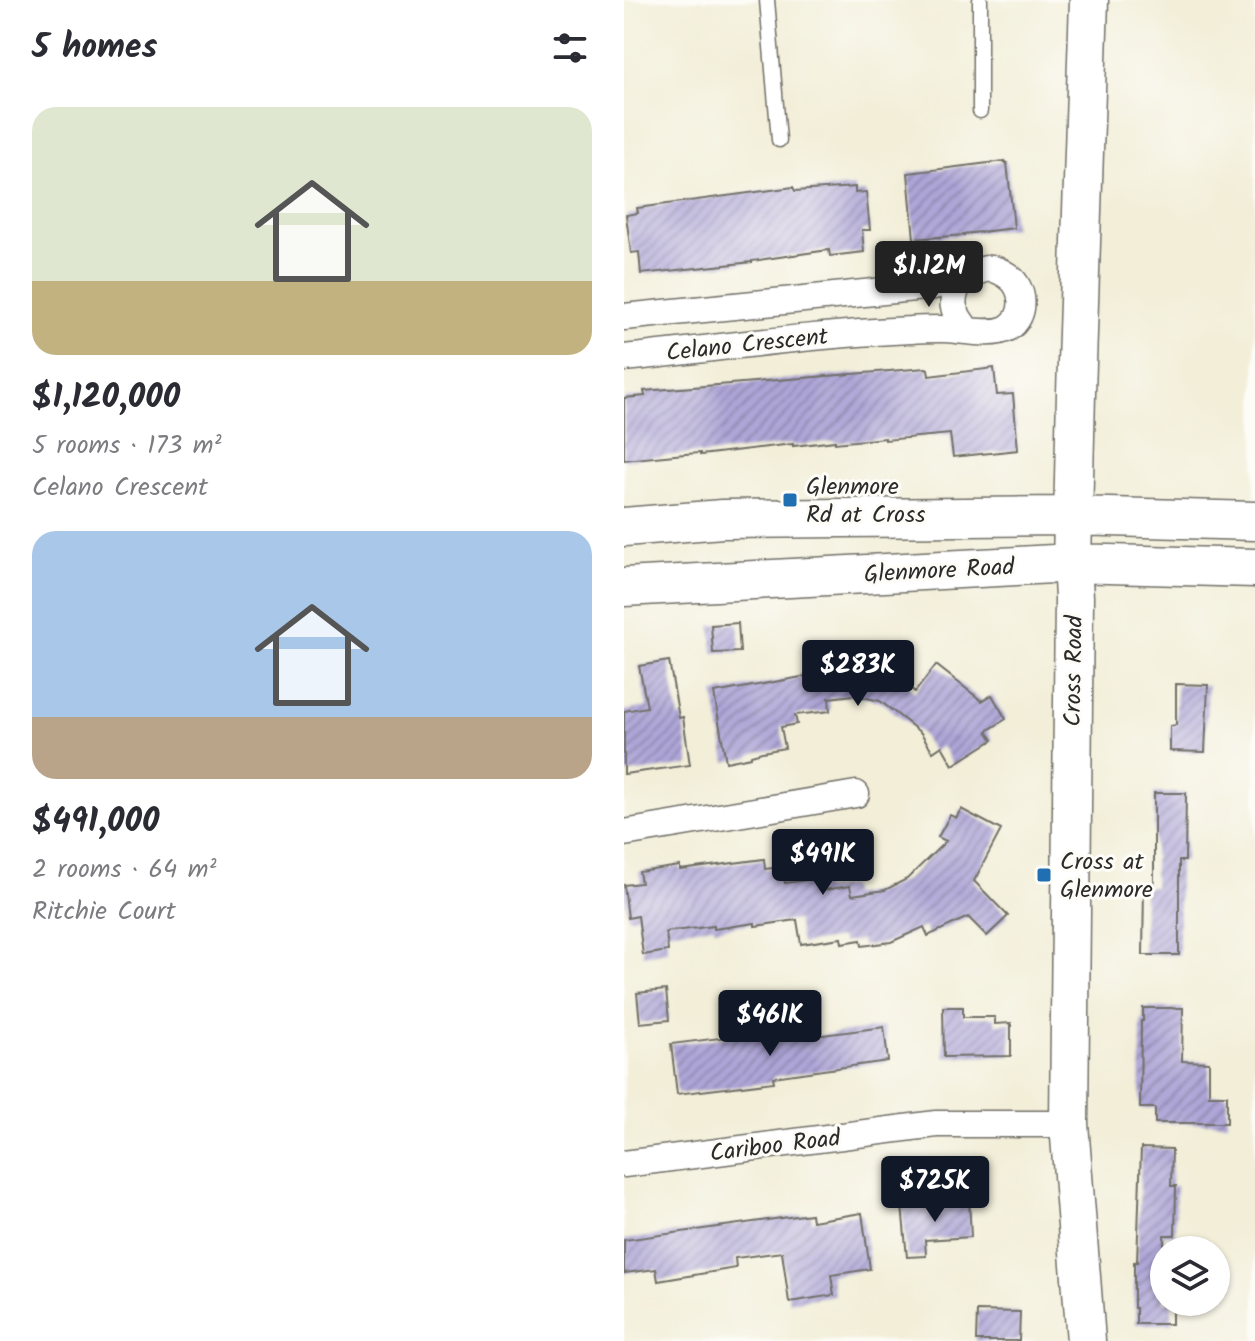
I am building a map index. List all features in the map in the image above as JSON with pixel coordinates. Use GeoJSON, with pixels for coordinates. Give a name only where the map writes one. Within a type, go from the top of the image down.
{"type":"FeatureCollection","features":[{"type":"Feature","properties":{"kind":"street","name":"Cross Road"},"geometry":{"type":"LineString","coordinates":[[1086,1341],[1069,1124],[1072,563],[1089,0]]}},
{"type":"Feature","properties":{"kind":"street","name":"Celano Crescent"},"geometry":{"type":"LineString","coordinates":[[624,317],[934,286],[960,280],[980,269],[995,268],[1011,277],[1020,290],[1023,304],[1017,319],[1008,327],[992,333],[938,329],[851,333],[624,358]]}},
{"type":"Feature","properties":{"kind":"street"},"geometry":{"type":"LineString","coordinates":[[960,280],[952,297],[954,313],[967,330]]}},
{"type":"Feature","properties":{"kind":"street","name":"Glenmore Road"},"geometry":{"type":"LineString","coordinates":[[624,527],[722,519],[1073,516],[1255,521]]}},
{"type":"Feature","properties":{"kind":"street","name":"Glenmore Road"},"geometry":{"type":"LineString","coordinates":[[624,587],[1072,563],[1255,568]]}},
{"type":"Feature","properties":{"kind":"street"},"geometry":{"type":"LineString","coordinates":[[624,833],[856,794]]}},
{"type":"Feature","properties":{"kind":"street","name":"Cariboo Road"},"geometry":{"type":"LineString","coordinates":[[624,1164],[936,1124],[1069,1124]]}},
{"type":"Feature","properties":{"kind":"lane"},"geometry":{"type":"LineString","coordinates":[[767,0],[779,140]]}},
{"type":"Feature","properties":{"kind":"lane"},"geometry":{"type":"LineString","coordinates":[[980,0],[980,111]]}},
{"type":"Feature","properties":{"kind":"building"},"geometry":{"type":"Polygon","coordinates":[[[1005,161],[1014,228],[914,239],[908,173],[1005,161]]]}},
{"type":"Feature","properties":{"kind":"building"},"geometry":{"type":"Polygon","coordinates":[[[793,187],[795,191],[855,187],[855,193],[866,192],[870,230],[862,230],[864,252],[830,256],[829,250],[641,274],[639,252],[631,253],[626,215],[638,213],[637,208],[793,187]]]}},
{"type":"Feature","properties":{"kind":"building"},"geometry":{"type":"Polygon","coordinates":[[[926,368],[929,376],[994,368],[997,395],[1013,394],[1018,450],[953,457],[950,434],[793,444],[624,460],[624,398],[645,396],[644,391],[926,368]]]}},
{"type":"Feature","properties":{"kind":"building"},"geometry":{"type":"Polygon","coordinates":[[[738,623],[740,652],[713,653],[711,625],[738,623]]]}},
{"type":"Feature","properties":{"kind":"building"},"geometry":{"type":"Polygon","coordinates":[[[865,644],[892,650],[887,670],[915,692],[936,665],[982,701],[992,695],[1006,719],[987,731],[993,740],[953,765],[942,746],[933,752],[921,733],[880,701],[854,695],[829,698],[830,711],[795,715],[797,724],[781,727],[785,748],[726,762],[714,693],[867,665],[865,644]]]}},
{"type":"Feature","properties":{"kind":"building"},"geometry":{"type":"Polygon","coordinates":[[[669,661],[679,718],[683,717],[690,765],[624,774],[624,711],[647,707],[639,666],[669,661]]]}},
{"type":"Feature","properties":{"kind":"building"},"geometry":{"type":"Polygon","coordinates":[[[1176,684],[1208,685],[1205,752],[1170,751],[1170,726],[1176,725],[1176,684]]]}},
{"type":"Feature","properties":{"kind":"building"},"geometry":{"type":"Polygon","coordinates":[[[1154,793],[1186,793],[1185,861],[1179,861],[1179,955],[1143,955],[1144,887],[1154,887],[1154,793]]]}},
{"type":"Feature","properties":{"kind":"building"},"geometry":{"type":"Polygon","coordinates":[[[961,809],[1001,830],[974,881],[1008,916],[987,936],[968,917],[928,936],[924,927],[891,942],[862,946],[861,940],[842,943],[841,938],[801,944],[797,920],[666,932],[668,951],[643,955],[638,916],[628,918],[624,885],[641,883],[639,872],[680,866],[680,870],[764,859],[765,869],[782,867],[785,883],[822,878],[824,890],[850,886],[852,895],[885,890],[907,879],[946,841],[938,837],[950,815],[956,818],[961,809]]]}},
{"type":"Feature","properties":{"kind":"building"},"geometry":{"type":"Polygon","coordinates":[[[666,990],[669,1020],[640,1023],[637,993],[666,990]]]}},
{"type":"Feature","properties":{"kind":"building"},"geometry":{"type":"Polygon","coordinates":[[[943,1007],[963,1007],[963,1017],[995,1017],[995,1024],[1011,1023],[1011,1056],[944,1057],[943,1007]]]}},
{"type":"Feature","properties":{"kind":"building"},"geometry":{"type":"Polygon","coordinates":[[[1143,1008],[1183,1008],[1182,1061],[1209,1062],[1209,1095],[1227,1095],[1227,1123],[1155,1123],[1155,1108],[1140,1108],[1143,1008]]]}},
{"type":"Feature","properties":{"kind":"building"},"geometry":{"type":"Polygon","coordinates":[[[884,1027],[888,1061],[773,1077],[774,1082],[677,1094],[671,1044],[768,1032],[769,1042],[884,1027]]]}},
{"type":"Feature","properties":{"kind":"building"},"geometry":{"type":"Polygon","coordinates":[[[1141,1148],[1172,1149],[1171,1186],[1176,1186],[1175,1235],[1150,1236],[1150,1316],[1172,1316],[1172,1324],[1136,1324],[1134,1262],[1137,1262],[1141,1148]]]}},
{"type":"Feature","properties":{"kind":"building"},"geometry":{"type":"Polygon","coordinates":[[[969,1199],[971,1237],[925,1240],[926,1256],[907,1257],[902,1206],[969,1199]]]}},
{"type":"Feature","properties":{"kind":"building"},"geometry":{"type":"Polygon","coordinates":[[[862,1213],[870,1269],[831,1275],[834,1295],[789,1302],[782,1252],[735,1258],[736,1268],[658,1281],[656,1269],[624,1273],[624,1240],[811,1214],[812,1221],[862,1213]]]}},
{"type":"Feature","properties":{"kind":"building"},"geometry":{"type":"Polygon","coordinates":[[[977,1311],[1020,1312],[1019,1341],[976,1341],[977,1311]]]}},
{"type":"Feature","properties":{"kind":"place","name":"Glenmore Rd at Cross"},"geometry":{"type":"Point","coordinates":[790,500]}},
{"type":"Feature","properties":{"kind":"place","name":"Cross at Glenmore"},"geometry":{"type":"Point","coordinates":[1044,875]}}]}
